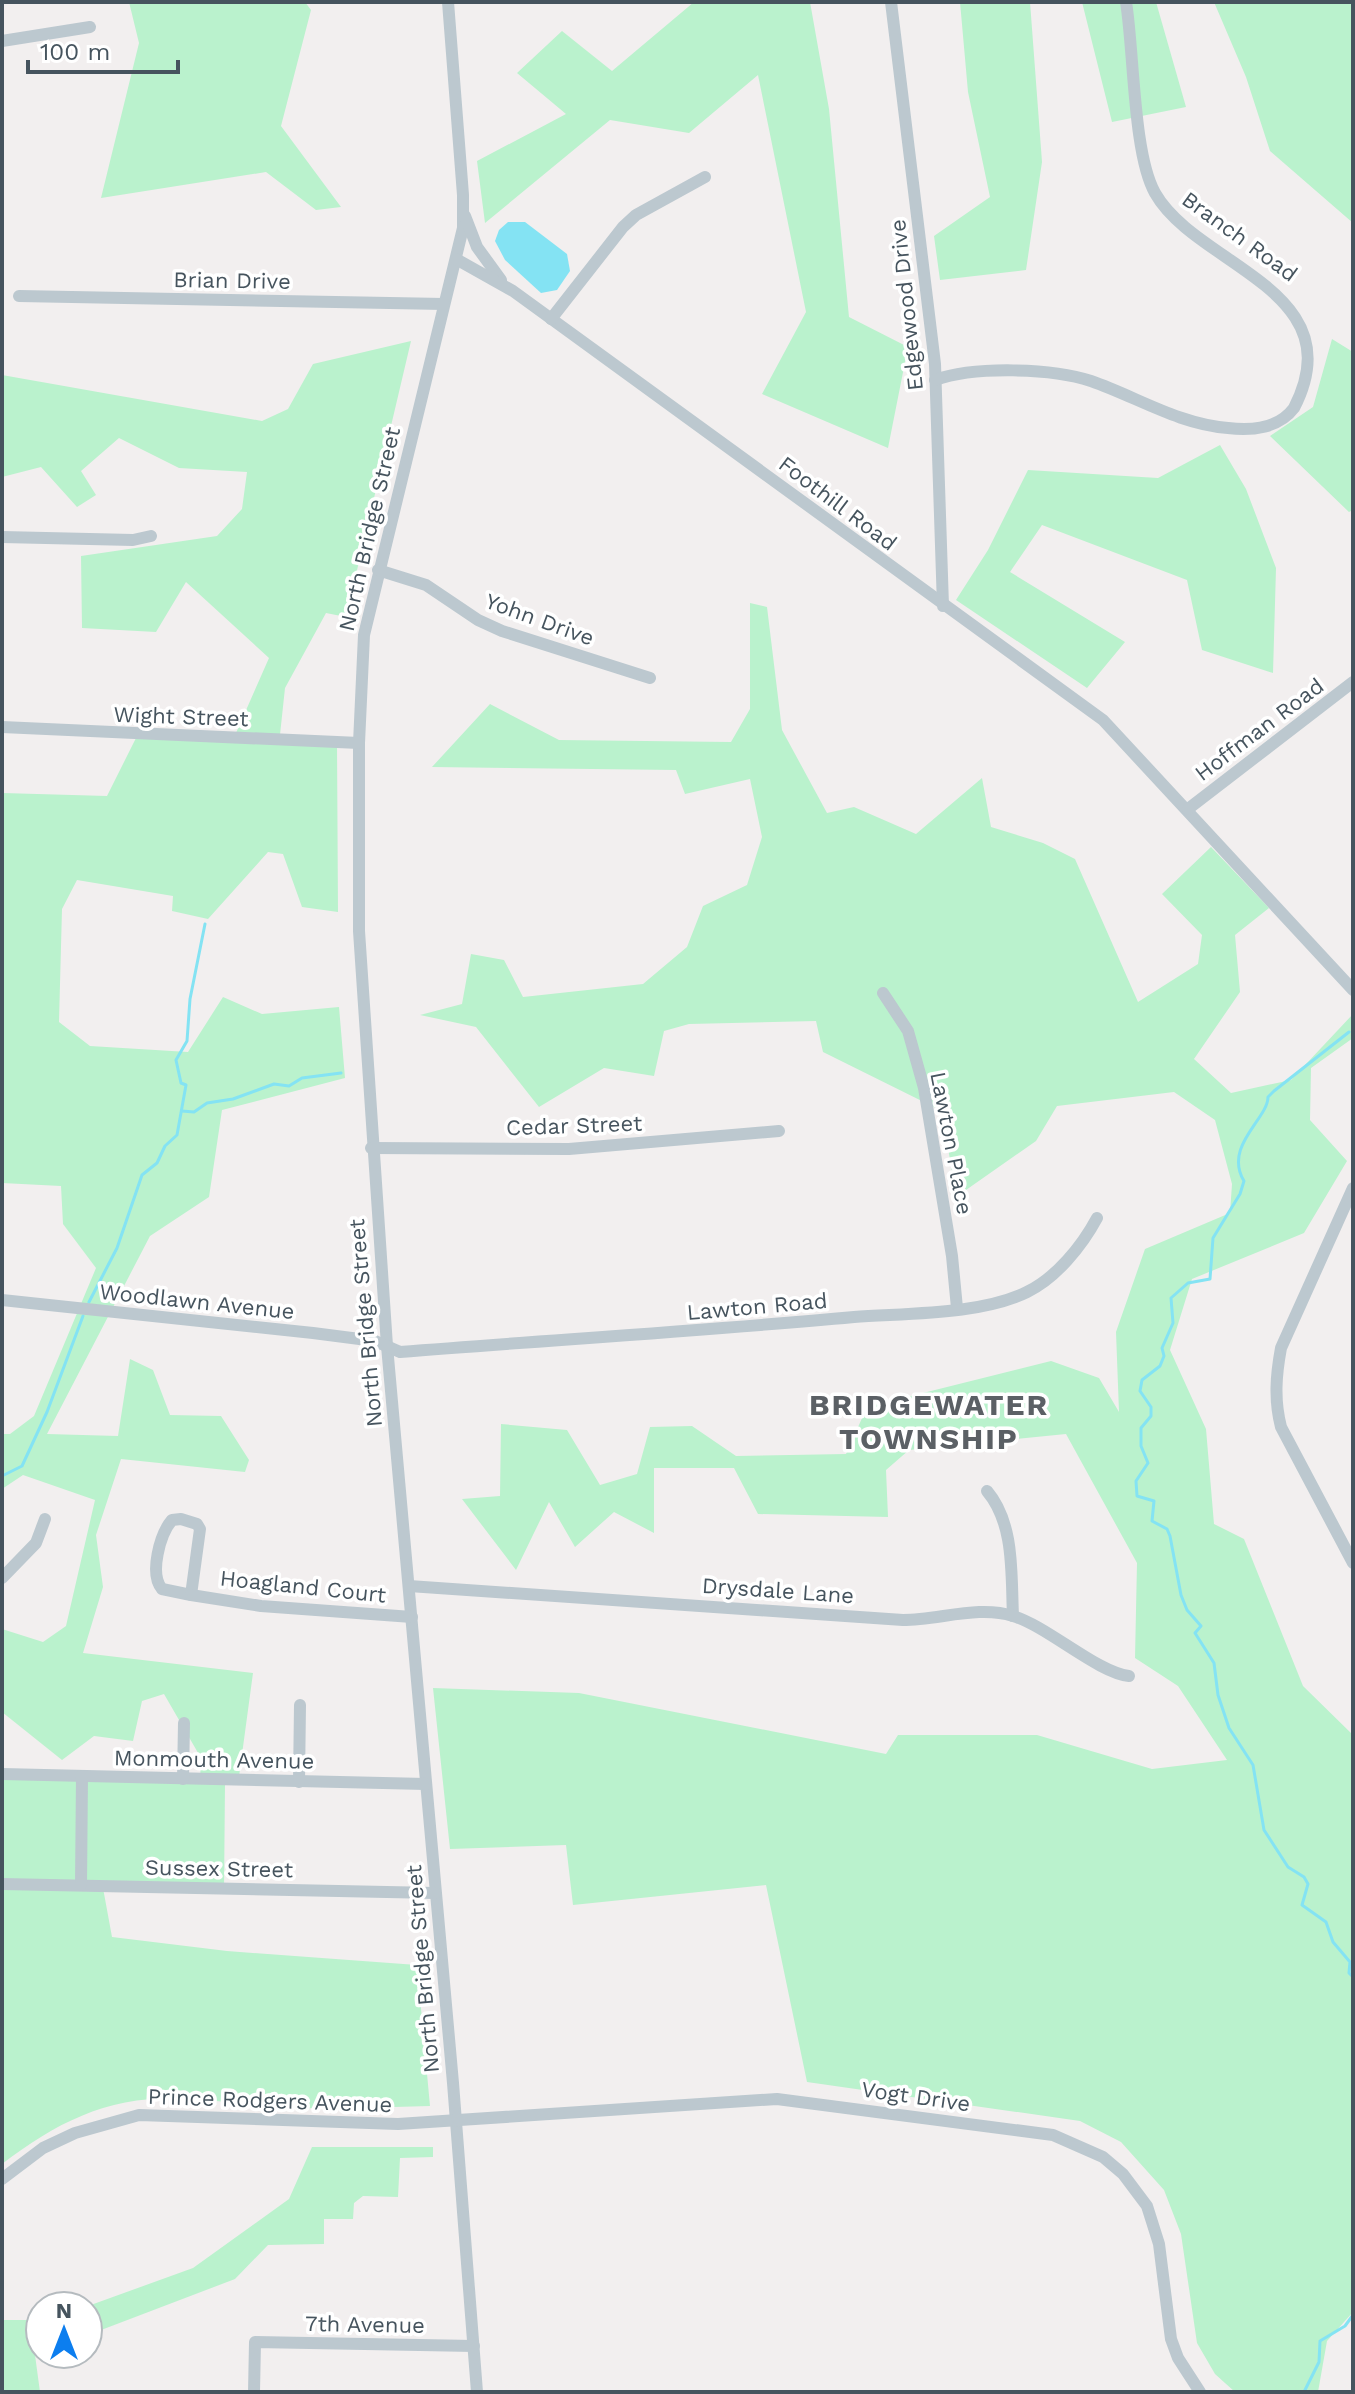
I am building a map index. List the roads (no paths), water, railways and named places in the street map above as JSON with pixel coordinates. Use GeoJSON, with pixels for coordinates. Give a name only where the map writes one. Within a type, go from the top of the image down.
{"type":"FeatureCollection","features":[{"type":"Feature","properties":{"kind":"street"},"geometry":{"type":"LineString","coordinates":[[450,2],[464,213],[456,259]]}},
{"type":"Feature","properties":{"kind":"street","name":"Edgewood Drive"},"geometry":{"type":"LineString","coordinates":[[891,2],[935,380],[943,606]]}},
{"type":"Feature","properties":{"kind":"street","name":"Branch Road"},"geometry":{"type":"LineString","coordinates":[[935,380],[992,371],[1060,374],[1091,381],[1169,415],[1239,430],[1274,424],[1295,407],[1315,365],[1316,334],[1305,310],[1292,297],[1172,215],[1154,192],[1141,140],[1126,2]]}},
{"type":"Feature","properties":{"kind":"street"},"geometry":{"type":"LineString","coordinates":[[2,41],[90,27]]}},
{"type":"Feature","properties":{"kind":"street"},"geometry":{"type":"LineString","coordinates":[[551,319],[623,227],[636,215],[705,177]]}},
{"type":"Feature","properties":{"kind":"street"},"geometry":{"type":"LineString","coordinates":[[464,213],[485,260],[513,291]]}},
{"type":"Feature","properties":{"kind":"street","name":"Foothill Road"},"geometry":{"type":"LineString","coordinates":[[456,259],[513,291],[1103,720],[1353,990]]}},
{"type":"Feature","properties":{"kind":"street","name":"North Bridge Street"},"geometry":{"type":"LineString","coordinates":[[456,259],[364,635],[359,743],[359,931],[371,1148],[477,2392]]}},
{"type":"Feature","properties":{"kind":"street","name":"Brian Drive"},"geometry":{"type":"LineString","coordinates":[[19,296],[444,304]]}},
{"type":"Feature","properties":{"kind":"street"},"geometry":{"type":"LineString","coordinates":[[2,537],[133,540],[151,536]]}},
{"type":"Feature","properties":{"kind":"street","name":"Yohn Drive"},"geometry":{"type":"LineString","coordinates":[[378,570],[444,594],[487,625],[650,678]]}},
{"type":"Feature","properties":{"kind":"street","name":"Hoffman Road"},"geometry":{"type":"LineString","coordinates":[[1188,809],[1353,682]]}},
{"type":"Feature","properties":{"kind":"street","name":"Wight Street"},"geometry":{"type":"LineString","coordinates":[[2,727],[359,743]]}},
{"type":"Feature","properties":{"kind":"street","name":"Lawton Place"},"geometry":{"type":"LineString","coordinates":[[883,993],[908,1031],[924,1088],[952,1256],[957,1308]]}},
{"type":"Feature","properties":{"kind":"street","name":"Cedar Street"},"geometry":{"type":"LineString","coordinates":[[371,1148],[569,1149],[779,1131]]}},
{"type":"Feature","properties":{"kind":"street"},"geometry":{"type":"LineString","coordinates":[[1353,1188],[1281,1348],[1276,1375],[1276,1408],[1306,1480],[1353,1563]]}},
{"type":"Feature","properties":{"kind":"street","name":"Lawton Road"},"geometry":{"type":"LineString","coordinates":[[387,1346],[404,1352],[685,1333],[957,1308],[1007,1299],[1043,1282],[1086,1238],[1097,1218]]}},
{"type":"Feature","properties":{"kind":"street","name":"Woodlawn Avenue"},"geometry":{"type":"LineString","coordinates":[[2,1300],[313,1333],[375,1341],[387,1346]]}},
{"type":"Feature","properties":{"kind":"street"},"geometry":{"type":"LineString","coordinates":[[987,1491],[1003,1520],[1009,1550],[1013,1616]]}},
{"type":"Feature","properties":{"kind":"street"},"geometry":{"type":"LineString","coordinates":[[2,1578],[36,1543],[45,1519]]}},
{"type":"Feature","properties":{"kind":"street","name":"Hoagland Court"},"geometry":{"type":"LineString","coordinates":[[191,1595],[200,1529],[190,1521],[172,1520],[163,1535],[158,1584],[167,1591],[191,1595],[261,1606],[412,1617]]}},
{"type":"Feature","properties":{"kind":"street","name":"Drysdale Lane"},"geometry":{"type":"LineString","coordinates":[[409,1586],[903,1620],[935,1620],[980,1612],[1013,1616],[1129,1676]]}},
{"type":"Feature","properties":{"kind":"street"},"geometry":{"type":"LineString","coordinates":[[299,1782],[300,1705]]}},
{"type":"Feature","properties":{"kind":"street"},"geometry":{"type":"LineString","coordinates":[[183,1779],[184,1723]]}},
{"type":"Feature","properties":{"kind":"street","name":"Monmouth Avenue"},"geometry":{"type":"LineString","coordinates":[[2,1774],[426,1784]]}},
{"type":"Feature","properties":{"kind":"street"},"geometry":{"type":"LineString","coordinates":[[81,1885],[82,1776]]}},
{"type":"Feature","properties":{"kind":"street","name":"Sussex Street"},"geometry":{"type":"LineString","coordinates":[[2,1884],[435,1893]]}},
{"type":"Feature","properties":{"kind":"street","name":"Vogt Drive"},"geometry":{"type":"LineString","coordinates":[[456,2122],[668,2104],[777,2099],[1053,2135],[1076,2142],[1103,2157],[1123,2174],[1147,2206],[1159,2244],[1171,2339],[1178,2358],[1200,2392]]}},
{"type":"Feature","properties":{"kind":"street","name":"Prince Rodgers Avenue"},"geometry":{"type":"LineString","coordinates":[[2,2179],[43,2148],[75,2133],[139,2115],[185,2114],[306,2122],[456,2122]]}},
{"type":"Feature","properties":{"kind":"street","name":"7th Avenue"},"geometry":{"type":"LineString","coordinates":[[254,2392],[255,2342],[474,2346]]}},
{"type":"Feature","properties":{"kind":"water"},"geometry":{"type":"Polygon","coordinates":[[[508,222],[525,222],[567,254],[570,271],[557,290],[541,293],[505,260],[495,241],[499,230],[508,222]]]}},
{"type":"Feature","properties":{"kind":"waterway"},"geometry":{"type":"LineString","coordinates":[[89,1302],[117,1248],[142,1175],[157,1163],[165,1146],[177,1135],[186,1085],[181,1083],[176,1060],[187,1041],[190,999],[205,924]]}},
{"type":"Feature","properties":{"kind":"waterway"},"geometry":{"type":"LineString","coordinates":[[1349,1032],[1268,1097],[1242,1145],[1239,1168],[1244,1181],[1240,1194],[1213,1238],[1210,1279],[1188,1283],[1171,1298],[1173,1323],[1162,1348],[1164,1356],[1160,1366],[1142,1380],[1140,1391],[1151,1407],[1151,1416],[1141,1428],[1141,1446],[1148,1463],[1136,1481],[1137,1496],[1154,1501],[1152,1521],[1167,1529],[1170,1536],[1181,1595],[1187,1610],[1201,1626],[1195,1633],[1214,1663],[1218,1695],[1229,1728],[1253,1765],[1264,1830],[1288,1867],[1304,1877],[1308,1884],[1302,1905],[1326,1922],[1333,1942],[1350,1962],[1349,1973],[1353,1977]]}},
{"type":"Feature","properties":{"kind":"waterway"},"geometry":{"type":"LineString","coordinates":[[182,1111],[194,1112],[207,1103],[233,1099],[274,1084],[289,1086],[302,1078],[341,1073]]}},
{"type":"Feature","properties":{"kind":"waterway"},"geometry":{"type":"LineString","coordinates":[[2,1476],[22,1466],[47,1412],[83,1316]]}},
{"type":"Feature","properties":{"kind":"waterway"},"geometry":{"type":"LineString","coordinates":[[1304,2392],[1319,2362],[1320,2341],[1345,2326],[1353,2315]]}},
{"type":"Feature","properties":{"kind":"district","name":"BRIDGEWATER TOWNSHIP"},"geometry":{"type":"Point","coordinates":[929,1422]}}]}
